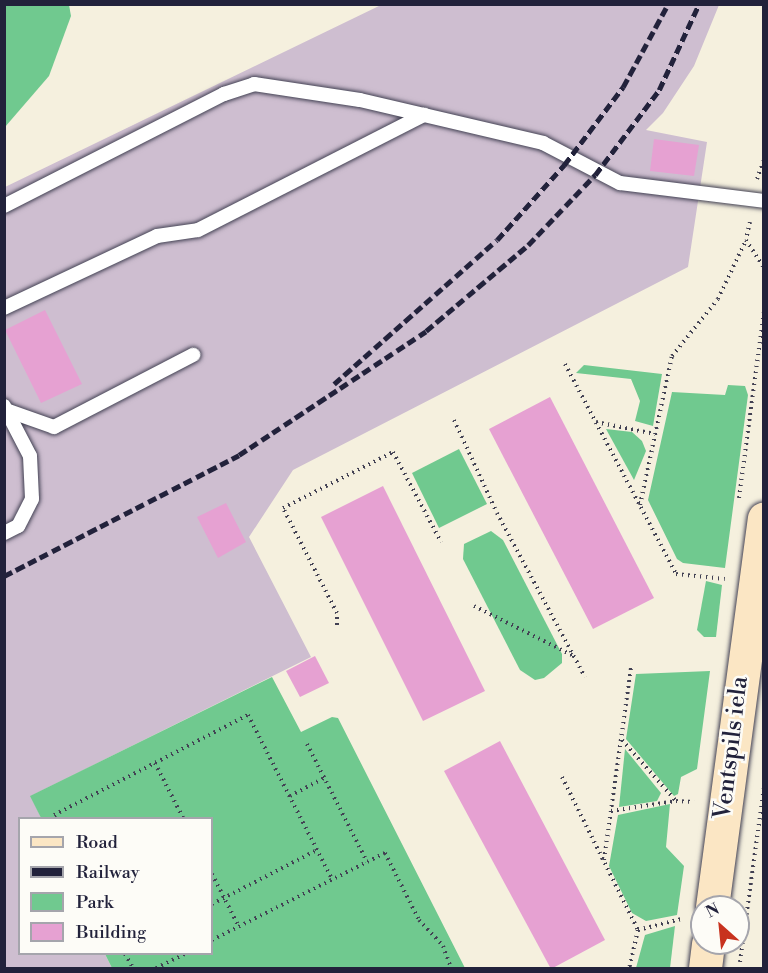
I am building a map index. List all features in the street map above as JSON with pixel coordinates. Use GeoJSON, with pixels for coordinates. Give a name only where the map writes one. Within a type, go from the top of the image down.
{"type":"FeatureCollection","features":[{"type":"Feature","properties":{"kind":"street","name":"Ventspils iela"},"geometry":{"type":"LineString","coordinates":[[714,895],[764,518]]}},
{"type":"Feature","properties":{"kind":"lane"},"geometry":{"type":"LineString","coordinates":[[4,206],[224,94],[254,84],[360,100],[543,143],[620,183],[764,201]]}},
{"type":"Feature","properties":{"kind":"lane"},"geometry":{"type":"LineString","coordinates":[[4,308],[156,236],[198,230],[424,115]]}},
{"type":"Feature","properties":{"kind":"lane"},"geometry":{"type":"LineString","coordinates":[[5,408],[54,427],[193,355]]}},
{"type":"Feature","properties":{"kind":"lane"},"geometry":{"type":"LineString","coordinates":[[4,533],[18,526],[32,499],[30,456],[5,408]]}},
{"type":"Feature","properties":{"kind":"path"},"geometry":{"type":"LineString","coordinates":[[640,505],[672,356],[718,299],[746,240]]}},
{"type":"Feature","properties":{"kind":"path"},"geometry":{"type":"LineString","coordinates":[[762,327],[764,311]]}},
{"type":"Feature","properties":{"kind":"path"},"geometry":{"type":"LineString","coordinates":[[565,364],[676,574],[729,580]]}},
{"type":"Feature","properties":{"kind":"path"},"geometry":{"type":"LineString","coordinates":[[454,420],[585,677]]}},
{"type":"Feature","properties":{"kind":"path"},"geometry":{"type":"LineString","coordinates":[[596,422],[655,434]]}},
{"type":"Feature","properties":{"kind":"path"},"geometry":{"type":"LineString","coordinates":[[337,625],[337,613],[283,508],[393,452],[441,542]]}},
{"type":"Feature","properties":{"kind":"path"},"geometry":{"type":"LineString","coordinates":[[474,606],[573,655]]}},
{"type":"Feature","properties":{"kind":"path"},"geometry":{"type":"LineString","coordinates":[[604,862],[631,668]]}},
{"type":"Feature","properties":{"kind":"path"},"geometry":{"type":"LineString","coordinates":[[54,817],[54,815],[248,715],[332,879]]}},
{"type":"Feature","properties":{"kind":"path"},"geometry":{"type":"LineString","coordinates":[[621,739],[676,801]]}},
{"type":"Feature","properties":{"kind":"path"},"geometry":{"type":"LineString","coordinates":[[307,744],[367,862]]}},
{"type":"Feature","properties":{"kind":"path"},"geometry":{"type":"LineString","coordinates":[[155,763],[182,817]]}},
{"type":"Feature","properties":{"kind":"path"},"geometry":{"type":"LineString","coordinates":[[562,777],[638,930],[629,969]]}},
{"type":"Feature","properties":{"kind":"path"},"geometry":{"type":"LineString","coordinates":[[290,796],[324,778]]}},
{"type":"Feature","properties":{"kind":"path"},"geometry":{"type":"LineString","coordinates":[[739,968],[764,787]]}},
{"type":"Feature","properties":{"kind":"path"},"geometry":{"type":"LineString","coordinates":[[611,811],[676,801],[698,803]]}},
{"type":"Feature","properties":{"kind":"path"},"geometry":{"type":"LineString","coordinates":[[213,904],[317,850]]}},
{"type":"Feature","properties":{"kind":"path"},"geometry":{"type":"LineString","coordinates":[[213,940],[385,853],[419,920],[442,946],[451,969]]}},
{"type":"Feature","properties":{"kind":"path"},"geometry":{"type":"LineString","coordinates":[[213,876],[239,927]]}},
{"type":"Feature","properties":{"kind":"path"},"geometry":{"type":"LineString","coordinates":[[638,930],[681,919]]}},
{"type":"Feature","properties":{"kind":"path"},"geometry":{"type":"LineString","coordinates":[[126,955],[133,969]]}},
{"type":"Feature","properties":{"kind":"path"},"geometry":{"type":"LineString","coordinates":[[156,969],[183,955]]}},
{"type":"Feature","properties":{"kind":"shaded area"},"geometry":{"type":"Polygon","coordinates":[[[381,5],[719,5],[694,66],[663,113],[646,130],[707,142],[688,267],[293,470],[249,537],[311,657],[31,796],[41,817],[18,817],[18,955],[106,955],[112,968],[5,968],[5,187],[381,5]]]}},
{"type":"Feature","properties":{"kind":"green space"},"geometry":{"type":"Polygon","coordinates":[[[5,4],[69,5],[71,16],[49,76],[5,127],[5,4]]]}},
{"type":"Feature","properties":{"kind":"green space"},"geometry":{"type":"Polygon","coordinates":[[[584,365],[662,374],[653,426],[635,421],[640,401],[631,379],[576,373],[584,365]]]}},
{"type":"Feature","properties":{"kind":"green space"},"geometry":{"type":"Polygon","coordinates":[[[728,385],[745,386],[748,395],[725,568],[683,563],[677,559],[648,500],[672,392],[725,395],[728,385]]]}},
{"type":"Feature","properties":{"kind":"green space"},"geometry":{"type":"Polygon","coordinates":[[[606,429],[632,432],[642,441],[646,451],[634,480],[606,429]]]}},
{"type":"Feature","properties":{"kind":"green space"},"geometry":{"type":"Polygon","coordinates":[[[459,449],[487,504],[439,528],[412,473],[459,449]]]}},
{"type":"Feature","properties":{"kind":"green space"},"geometry":{"type":"Polygon","coordinates":[[[491,531],[503,540],[562,654],[562,663],[544,678],[535,680],[520,670],[463,559],[464,544],[491,531]]]}},
{"type":"Feature","properties":{"kind":"green space"},"geometry":{"type":"Polygon","coordinates":[[[706,581],[722,585],[716,637],[704,637],[697,630],[706,581]]]}},
{"type":"Feature","properties":{"kind":"green space"},"geometry":{"type":"Polygon","coordinates":[[[710,671],[697,769],[681,777],[678,794],[674,796],[626,739],[636,674],[710,671]]]}},
{"type":"Feature","properties":{"kind":"green space"},"geometry":{"type":"Polygon","coordinates":[[[272,677],[301,732],[332,717],[338,718],[465,968],[112,968],[106,955],[213,955],[213,817],[40,817],[30,796],[272,677]]]}},
{"type":"Feature","properties":{"kind":"green space"},"geometry":{"type":"Polygon","coordinates":[[[625,749],[661,793],[657,801],[619,807],[625,749]]]}},
{"type":"Feature","properties":{"kind":"green space"},"geometry":{"type":"Polygon","coordinates":[[[670,804],[666,847],[684,866],[677,915],[646,921],[632,913],[609,866],[618,815],[670,804]]]}},
{"type":"Feature","properties":{"kind":"green space"},"geometry":{"type":"Polygon","coordinates":[[[675,926],[670,968],[636,968],[645,935],[675,926]]]}},
{"type":"Feature","properties":{"kind":"building"},"geometry":{"type":"Polygon","coordinates":[[[654,139],[699,145],[694,176],[650,171],[654,139]]]}},
{"type":"Feature","properties":{"kind":"building"},"geometry":{"type":"Polygon","coordinates":[[[45,310],[82,384],[41,403],[5,330],[45,310]]]}},
{"type":"Feature","properties":{"kind":"building"},"geometry":{"type":"Polygon","coordinates":[[[550,397],[654,598],[593,629],[489,429],[550,397]]]}},
{"type":"Feature","properties":{"kind":"building"},"geometry":{"type":"Polygon","coordinates":[[[383,486],[485,691],[423,721],[321,517],[383,486]]]}},
{"type":"Feature","properties":{"kind":"building"},"geometry":{"type":"Polygon","coordinates":[[[226,503],[246,542],[218,558],[197,517],[226,503]]]}},
{"type":"Feature","properties":{"kind":"building"},"geometry":{"type":"Polygon","coordinates":[[[315,656],[329,683],[300,697],[286,671],[315,656]]]}},
{"type":"Feature","properties":{"kind":"building"},"geometry":{"type":"Polygon","coordinates":[[[500,741],[605,940],[551,969],[444,771],[500,741]]]}},
{"type":"Feature","properties":{"kind":"railway"},"geometry":{"type":"LineString","coordinates":[[334,384],[497,240],[564,165],[623,87],[668,4]]}},
{"type":"Feature","properties":{"kind":"railway"},"geometry":{"type":"LineString","coordinates":[[4,576],[239,455],[426,331],[528,245],[595,175],[659,90],[699,4]]}}]}
